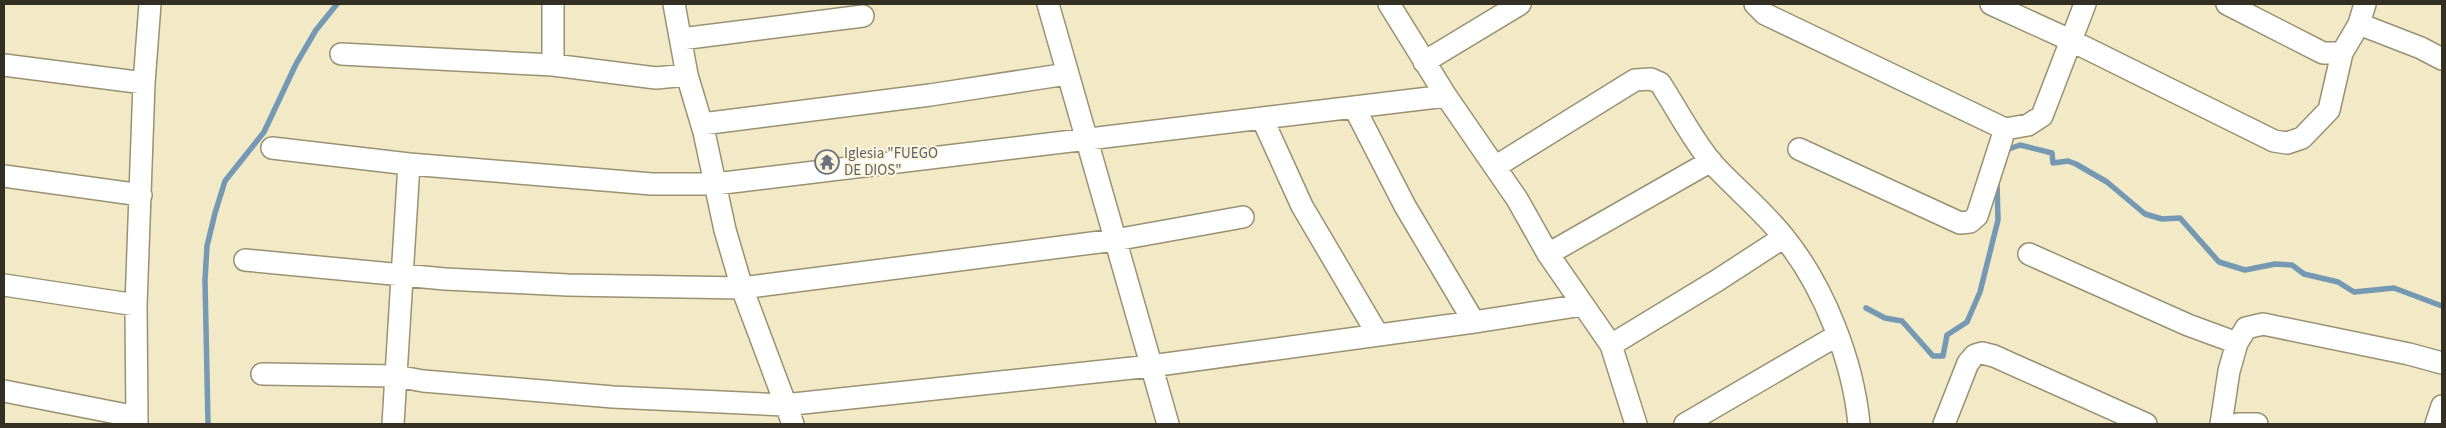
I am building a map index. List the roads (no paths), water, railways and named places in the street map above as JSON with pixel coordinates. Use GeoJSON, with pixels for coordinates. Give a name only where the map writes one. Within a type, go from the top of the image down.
{"type":"FeatureCollection","features":[{"type":"Feature","properties":{"kind":"street"},"geometry":{"type":"LineString","coordinates":[[4,391],[137,421],[136,306],[142,195],[144,83],[150,4]]}},
{"type":"Feature","properties":{"kind":"street"},"geometry":{"type":"LineString","coordinates":[[553,4],[553,65]]}},
{"type":"Feature","properties":{"kind":"street"},"geometry":{"type":"LineString","coordinates":[[674,4],[687,75],[702,124],[715,184],[742,288],[776,374],[789,415]]}},
{"type":"Feature","properties":{"kind":"street"},"geometry":{"type":"LineString","coordinates":[[1048,4],[1168,424]]}},
{"type":"Feature","properties":{"kind":"street"},"geometry":{"type":"LineString","coordinates":[[1389,4],[1446,96],[1517,199],[1548,254],[1611,345],[1636,424]]}},
{"type":"Feature","properties":{"kind":"street"},"geometry":{"type":"LineString","coordinates":[[1424,62],[1520,4]]}},
{"type":"Feature","properties":{"kind":"street"},"geometry":{"type":"LineString","coordinates":[[1755,4],[1765,14],[2005,129],[2028,125],[2042,116],[2085,4]]}},
{"type":"Feature","properties":{"kind":"street"},"geometry":{"type":"LineString","coordinates":[[1991,4],[2070,40],[2274,141],[2287,143],[2302,138],[2329,110],[2337,82],[2342,53],[2359,24],[2365,4]]}},
{"type":"Feature","properties":{"kind":"street"},"geometry":{"type":"LineString","coordinates":[[2227,4],[2253,9],[2323,53],[2342,53]]}},
{"type":"Feature","properties":{"kind":"street"},"geometry":{"type":"LineString","coordinates":[[681,39],[863,16]]}},
{"type":"Feature","properties":{"kind":"street"},"geometry":{"type":"LineString","coordinates":[[2359,24],[2421,48],[2442,59]]}},
{"type":"Feature","properties":{"kind":"street"},"geometry":{"type":"LineString","coordinates":[[341,54],[553,65],[656,78],[687,75]]}},
{"type":"Feature","properties":{"kind":"street"},"geometry":{"type":"LineString","coordinates":[[4,65],[144,83]]}},
{"type":"Feature","properties":{"kind":"street"},"geometry":{"type":"LineString","coordinates":[[702,124],[930,95],[1067,74]]}},
{"type":"Feature","properties":{"kind":"street"},"geometry":{"type":"LineString","coordinates":[[1495,167],[1635,80],[1643,78],[1660,83],[1711,161],[1784,237],[1811,276],[1838,335],[1856,395],[1859,424]]}},
{"type":"Feature","properties":{"kind":"street"},"geometry":{"type":"LineString","coordinates":[[272,148],[409,164],[652,184],[715,184],[1446,96]]}},
{"type":"Feature","properties":{"kind":"street"},"geometry":{"type":"LineString","coordinates":[[1354,107],[1405,206],[1474,322]]}},
{"type":"Feature","properties":{"kind":"street"},"geometry":{"type":"LineString","coordinates":[[1262,118],[1302,206],[1378,335]]}},
{"type":"Feature","properties":{"kind":"street"},"geometry":{"type":"LineString","coordinates":[[1799,149],[1960,223],[1970,222],[1977,216],[2005,129]]}},
{"type":"Feature","properties":{"kind":"street"},"geometry":{"type":"LineString","coordinates":[[1548,254],[1711,161]]}},
{"type":"Feature","properties":{"kind":"street"},"geometry":{"type":"LineString","coordinates":[[393,424],[409,164]]}},
{"type":"Feature","properties":{"kind":"street"},"geometry":{"type":"LineString","coordinates":[[4,176],[142,195]]}},
{"type":"Feature","properties":{"kind":"street"},"geometry":{"type":"LineString","coordinates":[[245,260],[402,275],[568,286],[742,288],[1115,240],[1243,217]]}},
{"type":"Feature","properties":{"kind":"street"},"geometry":{"type":"LineString","coordinates":[[1611,345],[1718,280],[1784,237]]}},
{"type":"Feature","properties":{"kind":"street"},"geometry":{"type":"LineString","coordinates":[[2029,254],[2188,326],[2237,343]]}},
{"type":"Feature","properties":{"kind":"street"},"geometry":{"type":"LineString","coordinates":[[4,284],[136,306]]}},
{"type":"Feature","properties":{"kind":"street"},"geometry":{"type":"LineString","coordinates":[[262,374],[396,376],[423,381],[613,397],[789,415],[1474,322],[1583,304]]}},
{"type":"Feature","properties":{"kind":"street"},"geometry":{"type":"LineString","coordinates":[[2221,424],[2229,371],[2237,343],[2246,328],[2264,324],[2408,354],[2442,363]]}},
{"type":"Feature","properties":{"kind":"street"},"geometry":{"type":"LineString","coordinates":[[1685,424],[1838,335]]}},
{"type":"Feature","properties":{"kind":"street"},"geometry":{"type":"LineString","coordinates":[[1944,424],[1968,363],[1975,355],[1982,353],[1994,356],[2146,424]]}},
{"type":"Feature","properties":{"kind":"street"},"geometry":{"type":"LineString","coordinates":[[2436,424],[2442,406]]}},
{"type":"Feature","properties":{"kind":"street"},"geometry":{"type":"LineString","coordinates":[[2238,424],[2257,424]]}},
{"type":"Feature","properties":{"kind":"waterway"},"geometry":{"type":"LineString","coordinates":[[208,424],[205,280],[207,246],[215,213],[225,181],[264,132],[296,64],[316,30],[337,4]]}},
{"type":"Feature","properties":{"kind":"waterway"},"geometry":{"type":"LineString","coordinates":[[2006,150],[2020,145],[2052,153],[2053,163],[2068,161],[2076,164],[2107,182],[2145,214],[2162,219],[2180,218],[2219,262],[2245,270],[2275,264],[2292,265],[2304,274],[2338,282],[2354,292],[2394,288],[2442,306]]}},
{"type":"Feature","properties":{"kind":"waterway"},"geometry":{"type":"LineString","coordinates":[[1866,308],[1885,318],[1902,321],[1933,356],[1943,356],[1947,335],[1967,322],[1980,292],[1998,220],[1997,182]]}},
{"type":"Feature","properties":{"kind":"place","name":"Iglesia \"FUEGO DE DIOS\""},"geometry":{"type":"Point","coordinates":[827,162]}}]}
